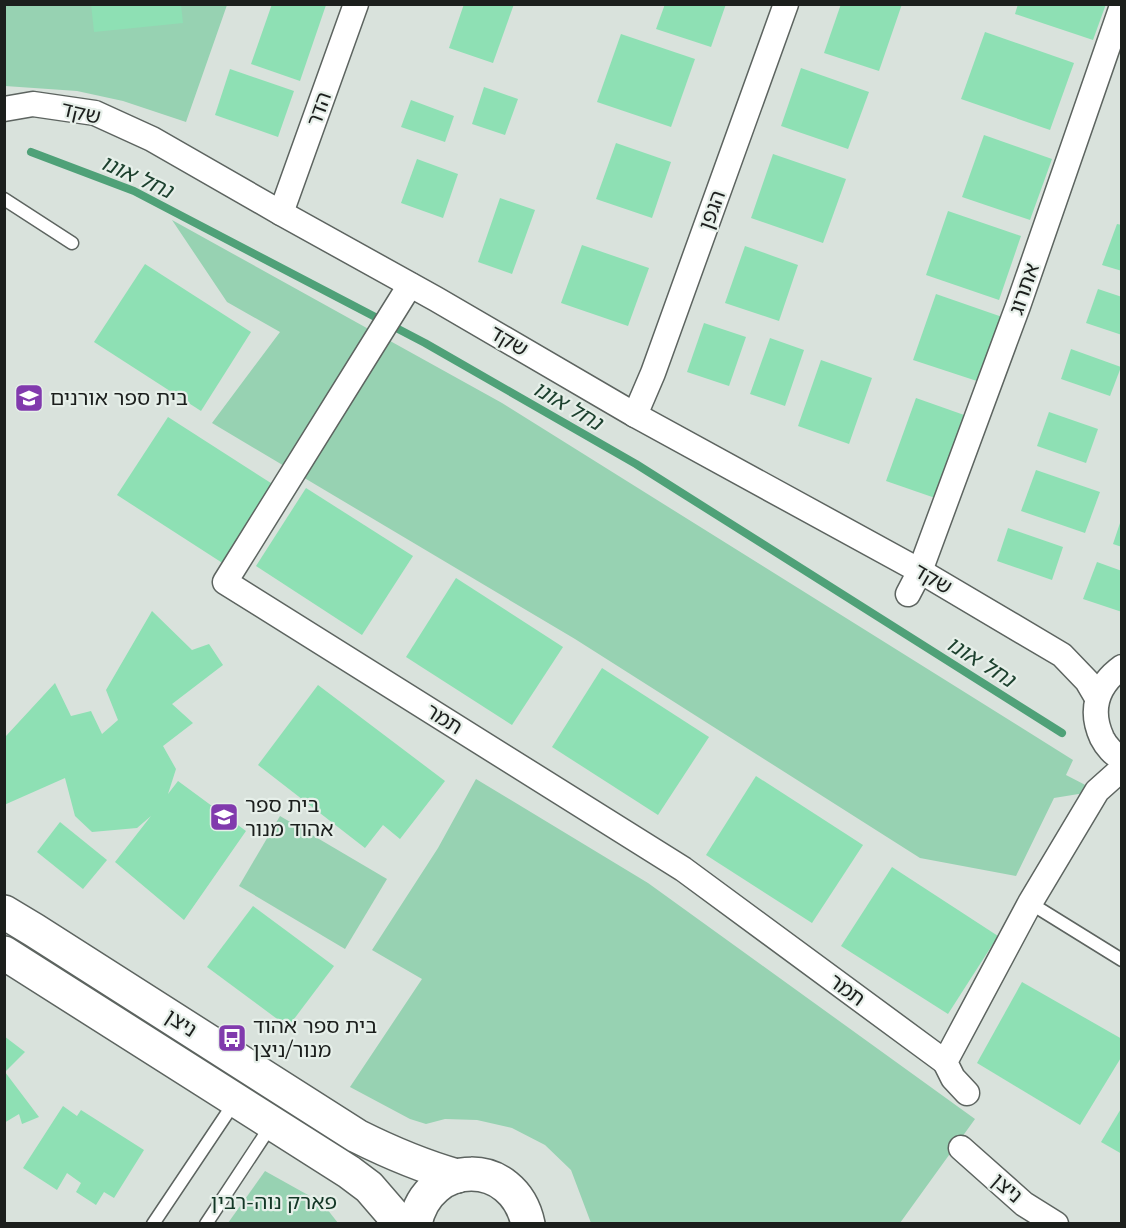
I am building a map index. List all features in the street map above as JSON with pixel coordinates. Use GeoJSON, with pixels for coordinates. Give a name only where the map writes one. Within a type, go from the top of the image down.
{"type":"FeatureCollection","features":[{"type":"Feature","properties":{"kind":"street","name":"הדר"},"geometry":{"type":"LineString","coordinates":[[281,213],[356,4]]}},
{"type":"Feature","properties":{"kind":"street","name":"הגפן"},"geometry":{"type":"LineString","coordinates":[[635,415],[653,373],[786,4]]}},
{"type":"Feature","properties":{"kind":"street","name":"אתרוג"},"geometry":{"type":"LineString","coordinates":[[908,594],[920,571],[1018,306],[1122,6]]}},
{"type":"Feature","properties":{"kind":"street","name":"שקד"},"geometry":{"type":"LineString","coordinates":[[4,109],[33,104],[94,113],[152,139],[635,415],[920,571],[1062,655],[1087,681],[1097,698]]}},
{"type":"Feature","properties":{"kind":"street","name":"תמר"},"geometry":{"type":"LineString","coordinates":[[410,285],[225,582],[683,869],[945,1062],[952,1078],[967,1093]]}},
{"type":"Feature","properties":{"kind":"street","name":"שקד"},"geometry":{"type":"LineString","coordinates":[[1062,655],[1122,666]]}},
{"type":"Feature","properties":{"kind":"street"},"geometry":{"type":"LineString","coordinates":[[945,1062],[1030,903],[1097,791],[1113,751],[1098,729],[1095,714],[1097,698],[1103,685],[1122,666]]}},
{"type":"Feature","properties":{"kind":"street"},"geometry":{"type":"LineString","coordinates":[[1097,791],[1122,771]]}},
{"type":"Feature","properties":{"kind":"street","name":"ניצן"},"geometry":{"type":"LineString","coordinates":[[4,912],[357,1136],[413,1162],[457,1176],[478,1174],[499,1181],[515,1194],[526,1212],[528,1223]]}},
{"type":"Feature","properties":{"kind":"street","name":"ניצן"},"geometry":{"type":"LineString","coordinates":[[4,953],[349,1172],[369,1187],[401,1224]]}},
{"type":"Feature","properties":{"kind":"street","name":"ניצן"},"geometry":{"type":"LineString","coordinates":[[961,1148],[1024,1204],[1056,1224]]}},
{"type":"Feature","properties":{"kind":"street"},"geometry":{"type":"LineString","coordinates":[[415,1224],[418,1210],[430,1192],[437,1185],[457,1176]]}},
{"type":"Feature","properties":{"kind":"lane"},"geometry":{"type":"LineString","coordinates":[[4,200],[72,243]]}},
{"type":"Feature","properties":{"kind":"lane"},"geometry":{"type":"LineString","coordinates":[[1030,903],[1122,960]]}},
{"type":"Feature","properties":{"kind":"lane"},"geometry":{"type":"LineString","coordinates":[[153,1224],[236,1100]]}},
{"type":"Feature","properties":{"kind":"lane"},"geometry":{"type":"LineString","coordinates":[[206,1224],[272,1123]]}},
{"type":"Feature","properties":{"kind":"green space"},"geometry":{"type":"Polygon","coordinates":[[[4,5],[227,5],[186,122],[123,101],[77,91],[5,86],[4,5]]]}},
{"type":"Feature","properties":{"kind":"green space"},"geometry":{"type":"Polygon","coordinates":[[[172,220],[502,403],[1073,760],[1066,775],[1097,791],[1054,798],[1016,876],[920,858],[575,639],[212,423],[280,332],[227,302],[172,220]]]}},
{"type":"Feature","properties":{"kind":"green space"},"geometry":{"type":"Polygon","coordinates":[[[476,779],[648,883],[975,1119],[900,1223],[591,1223],[571,1170],[545,1145],[512,1128],[477,1120],[445,1119],[426,1124],[410,1119],[350,1087],[422,979],[372,950],[438,848],[476,779]]]}},
{"type":"Feature","properties":{"kind":"green space"},"geometry":{"type":"Polygon","coordinates":[[[280,816],[387,879],[345,949],[239,886],[280,816]]]}},
{"type":"Feature","properties":{"kind":"green space","name":"פארק נוה-רבין"},"geometry":{"type":"Polygon","coordinates":[[[265,1171],[308,1195],[327,1209],[338,1223],[228,1223],[265,1171]]]}},
{"type":"Feature","properties":{"kind":"building"},"geometry":{"type":"Polygon","coordinates":[[[91,4],[181,4],[183,23],[94,32],[91,4]]]}},
{"type":"Feature","properties":{"kind":"building"},"geometry":{"type":"Polygon","coordinates":[[[272,4],[326,5],[300,81],[251,64],[272,4]]]}},
{"type":"Feature","properties":{"kind":"building"},"geometry":{"type":"Polygon","coordinates":[[[464,4],[514,4],[493,63],[449,48],[464,4]]]}},
{"type":"Feature","properties":{"kind":"building"},"geometry":{"type":"Polygon","coordinates":[[[665,4],[726,4],[711,47],[656,29],[665,4]]]}},
{"type":"Feature","properties":{"kind":"building"},"geometry":{"type":"Polygon","coordinates":[[[841,4],[902,4],[879,71],[824,53],[841,4]]]}},
{"type":"Feature","properties":{"kind":"building"},"geometry":{"type":"Polygon","coordinates":[[[1018,4],[1106,4],[1093,40],[1015,14],[1018,4]]]}},
{"type":"Feature","properties":{"kind":"building"},"geometry":{"type":"Polygon","coordinates":[[[985,32],[1074,63],[1050,130],[961,99],[985,32]]]}},
{"type":"Feature","properties":{"kind":"building"},"geometry":{"type":"Polygon","coordinates":[[[621,34],[695,59],[671,127],[597,102],[621,34]]]}},
{"type":"Feature","properties":{"kind":"building"},"geometry":{"type":"Polygon","coordinates":[[[801,68],[869,92],[848,149],[781,126],[801,68]]]}},
{"type":"Feature","properties":{"kind":"building"},"geometry":{"type":"Polygon","coordinates":[[[230,69],[294,91],[278,137],[215,115],[230,69]]]}},
{"type":"Feature","properties":{"kind":"building"},"geometry":{"type":"Polygon","coordinates":[[[484,87],[518,99],[505,135],[472,124],[484,87]]]}},
{"type":"Feature","properties":{"kind":"building"},"geometry":{"type":"Polygon","coordinates":[[[411,100],[454,116],[445,142],[401,127],[411,100]]]}},
{"type":"Feature","properties":{"kind":"building"},"geometry":{"type":"Polygon","coordinates":[[[984,135],[1052,159],[1030,220],[962,197],[984,135]]]}},
{"type":"Feature","properties":{"kind":"building"},"geometry":{"type":"Polygon","coordinates":[[[616,143],[671,162],[652,218],[596,199],[616,143]]]}},
{"type":"Feature","properties":{"kind":"building"},"geometry":{"type":"Polygon","coordinates":[[[773,154],[846,179],[823,243],[751,218],[773,154]]]}},
{"type":"Feature","properties":{"kind":"building"},"geometry":{"type":"Polygon","coordinates":[[[417,159],[458,174],[443,218],[401,203],[417,159]]]}},
{"type":"Feature","properties":{"kind":"building"},"geometry":{"type":"Polygon","coordinates":[[[500,198],[535,210],[512,274],[478,262],[500,198]]]}},
{"type":"Feature","properties":{"kind":"building"},"geometry":{"type":"Polygon","coordinates":[[[948,211],[1021,236],[999,300],[926,275],[948,211]]]}},
{"type":"Feature","properties":{"kind":"building"},"geometry":{"type":"Polygon","coordinates":[[[1117,224],[1122,225],[1122,271],[1102,265],[1117,224]]]}},
{"type":"Feature","properties":{"kind":"building"},"geometry":{"type":"Polygon","coordinates":[[[582,245],[649,268],[628,326],[561,303],[582,245]]]}},
{"type":"Feature","properties":{"kind":"building"},"geometry":{"type":"Polygon","coordinates":[[[745,246],[798,265],[779,321],[725,303],[745,246]]]}},
{"type":"Feature","properties":{"kind":"building"},"geometry":{"type":"Polygon","coordinates":[[[145,264],[251,332],[201,411],[94,342],[145,264]]]}},
{"type":"Feature","properties":{"kind":"building"},"geometry":{"type":"Polygon","coordinates":[[[1098,289],[1122,297],[1122,335],[1086,323],[1098,289]]]}},
{"type":"Feature","properties":{"kind":"building"},"geometry":{"type":"Polygon","coordinates":[[[936,294],[1008,319],[986,384],[913,360],[936,294]]]}},
{"type":"Feature","properties":{"kind":"building"},"geometry":{"type":"Polygon","coordinates":[[[704,323],[746,337],[729,386],[687,372],[704,323]]]}},
{"type":"Feature","properties":{"kind":"building"},"geometry":{"type":"Polygon","coordinates":[[[770,338],[804,350],[785,406],[750,394],[770,338]]]}},
{"type":"Feature","properties":{"kind":"building"},"geometry":{"type":"Polygon","coordinates":[[[1071,349],[1121,367],[1110,396],[1061,379],[1071,349]]]}},
{"type":"Feature","properties":{"kind":"building"},"geometry":{"type":"Polygon","coordinates":[[[821,360],[872,378],[849,444],[798,426],[821,360]]]}},
{"type":"Feature","properties":{"kind":"building"},"geometry":{"type":"Polygon","coordinates":[[[916,398],[967,416],[938,499],[886,481],[916,398]]]}},
{"type":"Feature","properties":{"kind":"building"},"geometry":{"type":"Polygon","coordinates":[[[1049,412],[1098,429],[1086,463],[1037,446],[1049,412]]]}},
{"type":"Feature","properties":{"kind":"building"},"geometry":{"type":"Polygon","coordinates":[[[168,417],[274,485],[224,564],[117,495],[168,417]]]}},
{"type":"Feature","properties":{"kind":"building"},"geometry":{"type":"Polygon","coordinates":[[[1036,470],[1100,492],[1085,533],[1021,511],[1036,470]]]}},
{"type":"Feature","properties":{"kind":"building"},"geometry":{"type":"Polygon","coordinates":[[[306,488],[413,556],[362,635],[256,566],[306,488]]]}},
{"type":"Feature","properties":{"kind":"building"},"geometry":{"type":"Polygon","coordinates":[[[1122,520],[1122,547],[1113,544],[1122,520]]]}},
{"type":"Feature","properties":{"kind":"building"},"geometry":{"type":"Polygon","coordinates":[[[1008,528],[1063,547],[1052,580],[997,561],[1008,528]]]}},
{"type":"Feature","properties":{"kind":"building"},"geometry":{"type":"Polygon","coordinates":[[[1097,562],[1122,571],[1122,612],[1083,599],[1097,562]]]}},
{"type":"Feature","properties":{"kind":"building"},"geometry":{"type":"Polygon","coordinates":[[[456,578],[563,647],[512,725],[406,657],[456,578]]]}},
{"type":"Feature","properties":{"kind":"building"},"geometry":{"type":"Polygon","coordinates":[[[152,611],[192,650],[209,644],[223,665],[172,704],[193,723],[163,746],[176,769],[168,794],[178,781],[246,831],[184,920],[115,862],[151,816],[137,828],[92,832],[75,816],[65,778],[4,805],[6,736],[55,683],[71,716],[91,711],[102,734],[118,720],[106,690],[152,611]]]}},
{"type":"Feature","properties":{"kind":"building"},"geometry":{"type":"Polygon","coordinates":[[[602,668],[709,737],[658,815],[552,747],[602,668]]]}},
{"type":"Feature","properties":{"kind":"building"},"geometry":{"type":"Polygon","coordinates":[[[318,685],[445,781],[400,839],[383,825],[365,848],[258,765],[318,685]]]}},
{"type":"Feature","properties":{"kind":"building"},"geometry":{"type":"Polygon","coordinates":[[[756,776],[863,845],[812,923],[706,855],[756,776]]]}},
{"type":"Feature","properties":{"kind":"building"},"geometry":{"type":"Polygon","coordinates":[[[60,822],[107,860],[83,889],[37,852],[60,822]]]}},
{"type":"Feature","properties":{"kind":"building"},"geometry":{"type":"Polygon","coordinates":[[[892,867],[998,936],[948,1014],[841,946],[892,867]]]}},
{"type":"Feature","properties":{"kind":"building"},"geometry":{"type":"Polygon","coordinates":[[[253,906],[334,966],[288,1027],[207,967],[253,906]]]}},
{"type":"Feature","properties":{"kind":"building"},"geometry":{"type":"Polygon","coordinates":[[[1022,982],[1122,1039],[1122,1056],[1080,1125],[977,1063],[1022,982]]]}},
{"type":"Feature","properties":{"kind":"building"},"geometry":{"type":"Polygon","coordinates":[[[4,1036],[25,1052],[5,1072],[39,1117],[22,1124],[19,1114],[4,1123],[4,1036]]]}},
{"type":"Feature","properties":{"kind":"building"},"geometry":{"type":"Polygon","coordinates":[[[63,1106],[77,1116],[81,1110],[144,1150],[114,1198],[104,1192],[96,1205],[76,1192],[81,1183],[67,1173],[57,1190],[23,1168],[63,1106]]]}},
{"type":"Feature","properties":{"kind":"building"},"geometry":{"type":"Polygon","coordinates":[[[1122,1107],[1122,1154],[1101,1142],[1122,1107]]]}},
{"type":"Feature","properties":{"kind":"waterway","name":"נחל אונו"},"geometry":{"type":"LineString","coordinates":[[31,152],[134,191],[425,343],[636,464],[1062,733]]}},
{"type":"Feature","properties":{"kind":"place","name":"בית ספר אורנים"},"geometry":{"type":"Point","coordinates":[29,398]}},
{"type":"Feature","properties":{"kind":"place","name":"בית ספר אהוד מנור"},"geometry":{"type":"Point","coordinates":[224,817]}},
{"type":"Feature","properties":{"kind":"place","name":"בית ספר אהוד מנור/ניצן"},"geometry":{"type":"Point","coordinates":[232,1038]}}]}
